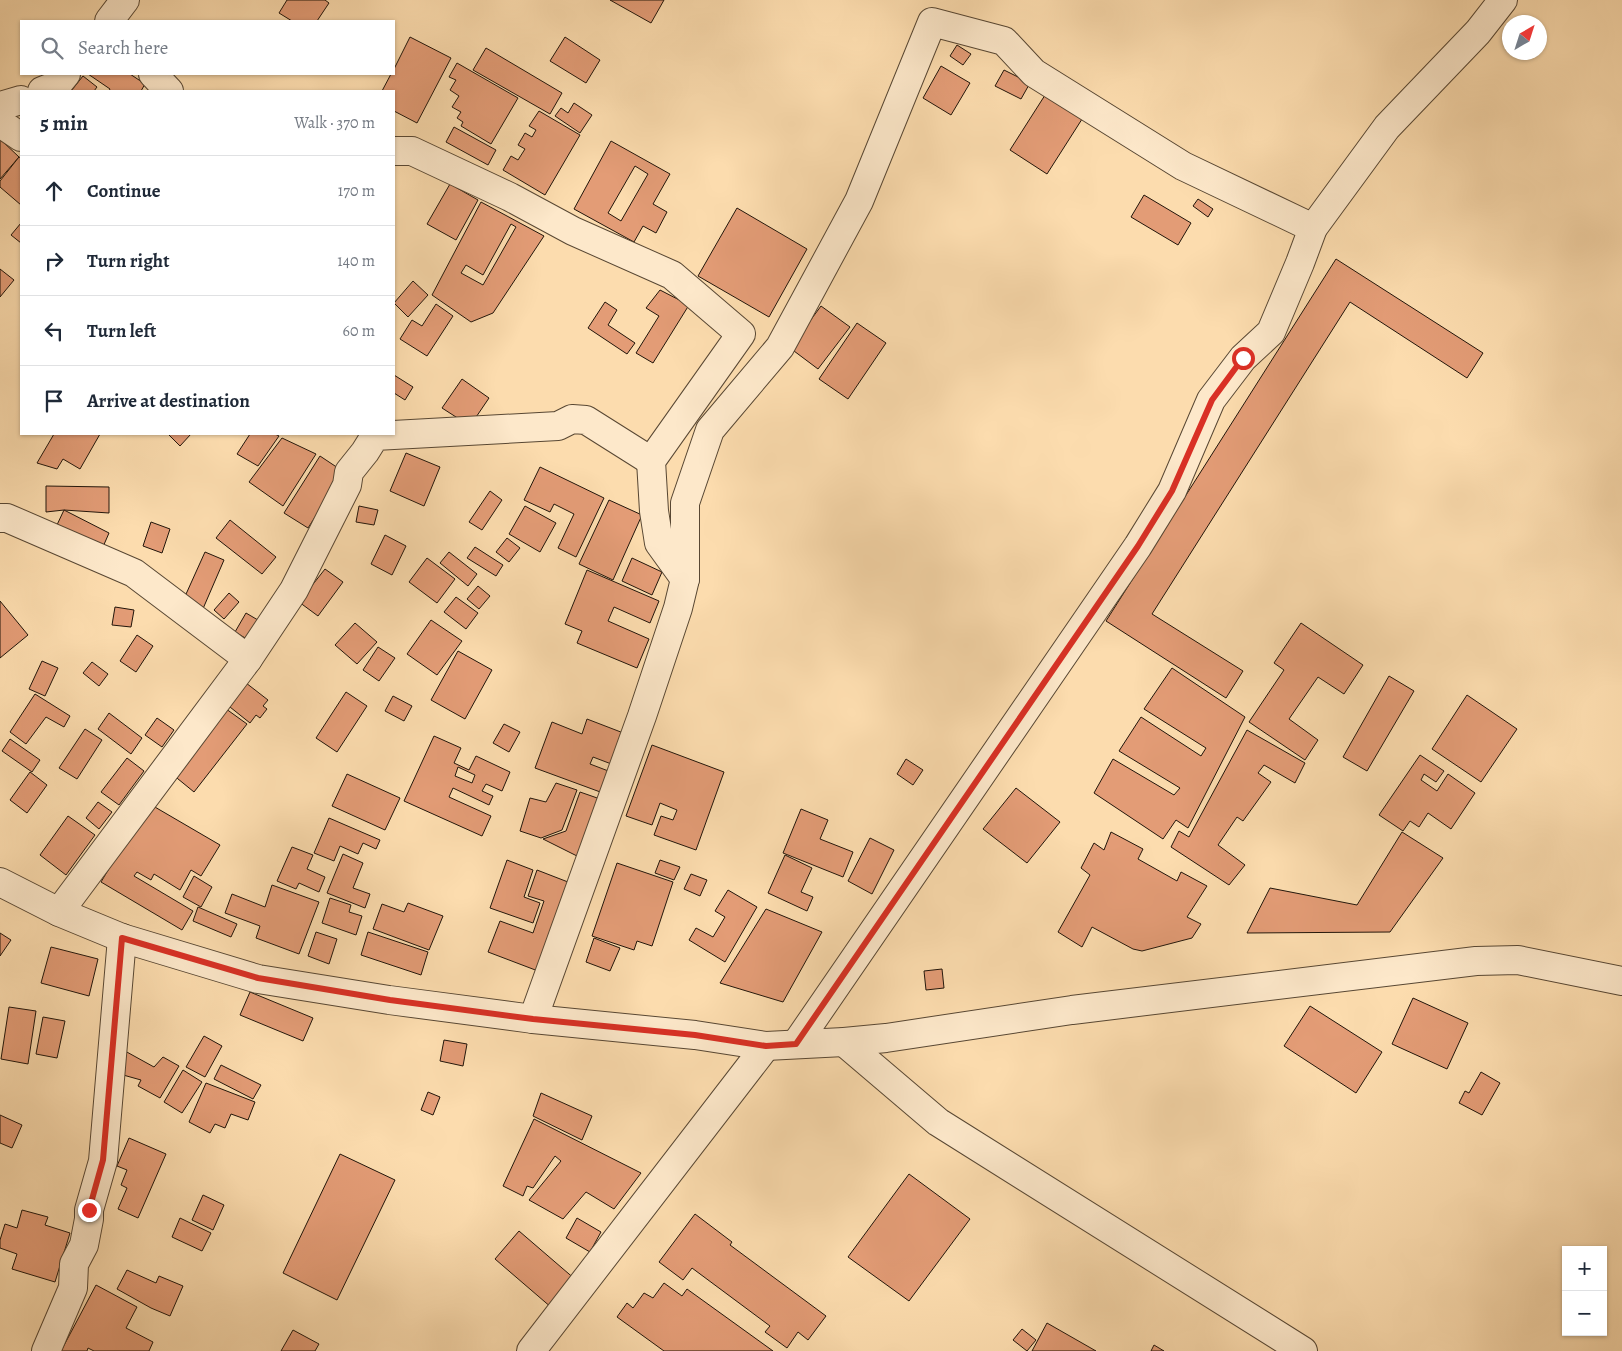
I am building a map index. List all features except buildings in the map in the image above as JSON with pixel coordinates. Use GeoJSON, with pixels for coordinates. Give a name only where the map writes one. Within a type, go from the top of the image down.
{"type":"FeatureCollection","features":[{"type":"Feature","properties":{"kind":"street"},"geometry":{"type":"LineString","coordinates":[[110,20],[126,0]]}},
{"type":"Feature","properties":{"kind":"street"},"geometry":{"type":"LineString","coordinates":[[796,1044],[1138,546],[1172,491],[1212,400],[1243,358],[1271,332],[1313,228],[1387,127],[1478,32],[1502,0]]}},
{"type":"Feature","properties":{"kind":"street"},"geometry":{"type":"LineString","coordinates":[[533,1019],[642,716],[678,608],[685,579],[685,503],[710,430],[780,347],[859,201],[932,11],[1004,41],[1034,73],[1182,166],[1313,228]]}},
{"type":"Feature","properties":{"kind":"street"},"geometry":{"type":"LineString","coordinates":[[44,90],[57,85],[65,75]]}},
{"type":"Feature","properties":{"kind":"street"},"geometry":{"type":"LineString","coordinates":[[154,75],[167,90]]}},
{"type":"Feature","properties":{"kind":"street"},"geometry":{"type":"LineString","coordinates":[[0,106],[20,100]]}},
{"type":"Feature","properties":{"kind":"street"},"geometry":{"type":"LineString","coordinates":[[0,124],[20,136]]}},
{"type":"Feature","properties":{"kind":"street"},"geometry":{"type":"LineString","coordinates":[[395,151],[412,150],[510,197],[573,231],[672,275],[741,334],[651,460],[654,511],[660,542],[685,579]]}},
{"type":"Feature","properties":{"kind":"street"},"geometry":{"type":"LineString","coordinates":[[395,435],[558,426],[572,419],[586,420],[651,460]]}},
{"type":"Feature","properties":{"kind":"street"},"geometry":{"type":"LineString","coordinates":[[59,912],[248,659],[294,590],[347,485],[350,472],[375,436],[393,435]]}},
{"type":"Feature","properties":{"kind":"street"},"geometry":{"type":"LineString","coordinates":[[0,518],[7,518],[134,573],[248,659]]}},
{"type":"Feature","properties":{"kind":"street"},"geometry":{"type":"LineString","coordinates":[[0,882],[59,912],[122,938],[258,978],[390,1000],[533,1019],[695,1035],[766,1046],[886,1038],[1072,1010],[1476,961],[1518,960],[1622,982]]}},
{"type":"Feature","properties":{"kind":"street"},"geometry":{"type":"LineString","coordinates":[[46,1351],[73,1288],[74,1264],[84,1245],[89,1210],[103,1160],[122,938]]}},
{"type":"Feature","properties":{"kind":"street"},"geometry":{"type":"LineString","coordinates":[[844,1042],[938,1122],[1303,1351]]}},
{"type":"Feature","properties":{"kind":"street"},"geometry":{"type":"LineString","coordinates":[[531,1351],[766,1046]]}},
{"type":"Feature","properties":{"kind":"route"},"geometry":{"type":"LineString","coordinates":[[89,1210],[103,1160],[122,938],[258,978],[390,1000],[533,1019],[695,1035],[766,1046],[796,1044],[1138,546],[1172,491],[1212,400],[1243,358]]}}]}
